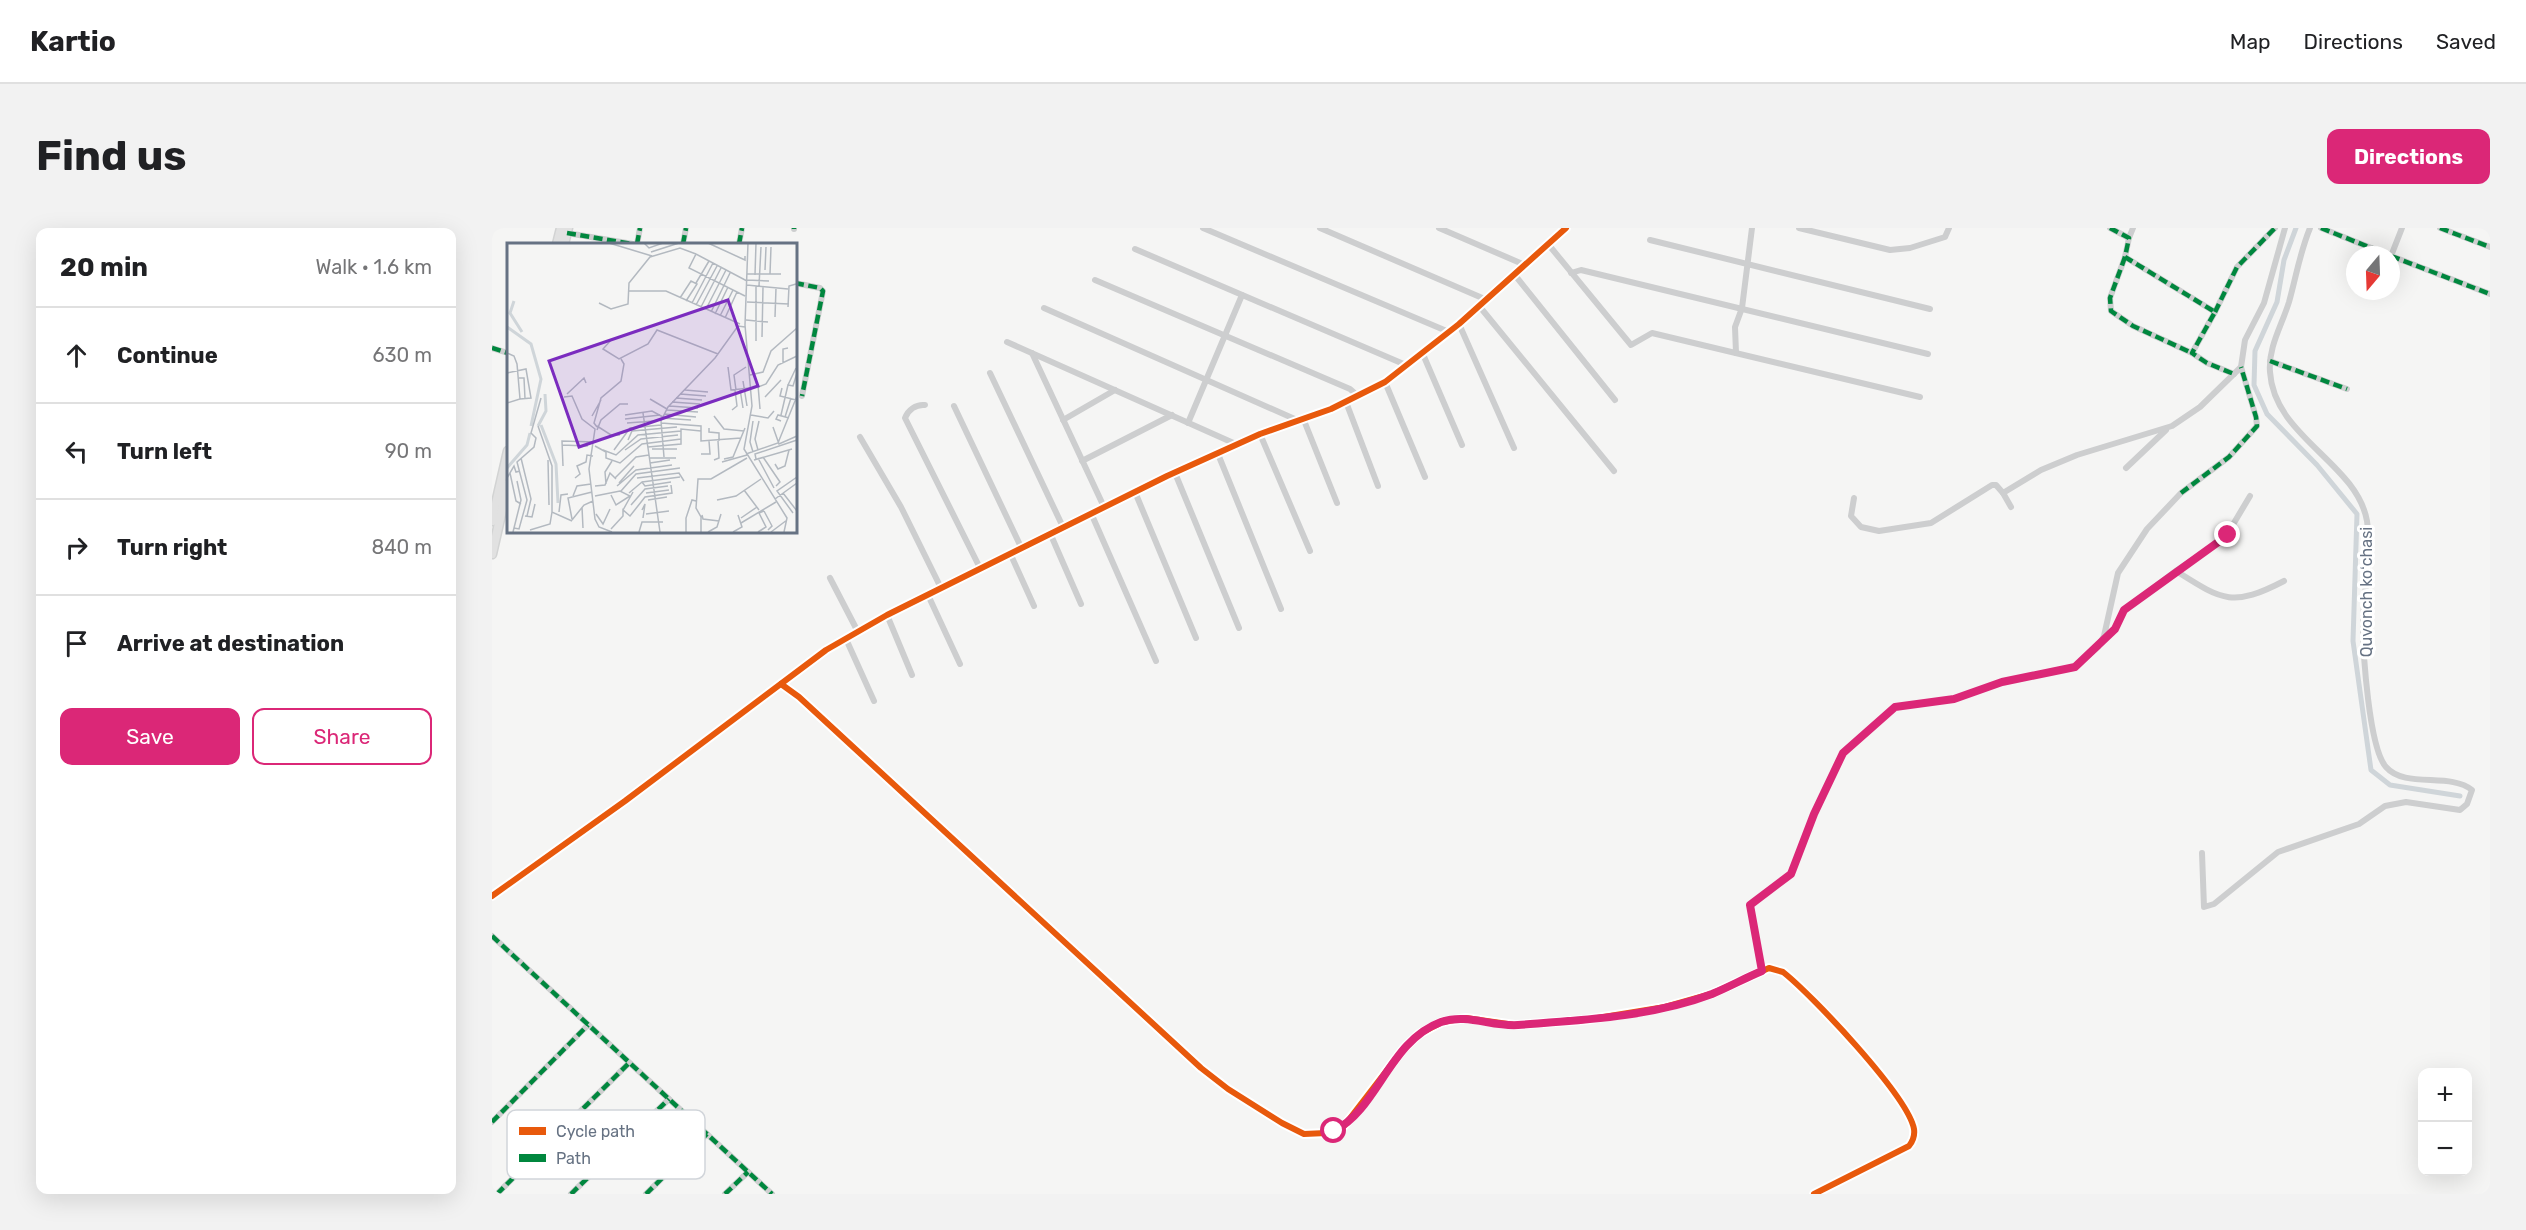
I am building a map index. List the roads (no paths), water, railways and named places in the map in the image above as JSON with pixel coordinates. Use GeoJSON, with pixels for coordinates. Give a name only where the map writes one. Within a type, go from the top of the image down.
{"type":"FeatureCollection","features":[{"type":"Feature","properties":{"kind":"main road"},"geometry":{"type":"LineString","coordinates":[[492,521],[507,455]]}},
{"type":"Feature","properties":{"kind":"main road"},"geometry":{"type":"LineString","coordinates":[[492,554],[507,488]]}},
{"type":"Feature","properties":{"kind":"street"},"geometry":{"type":"LineString","coordinates":[[635,243],[640,228]]}},
{"type":"Feature","properties":{"kind":"street"},"geometry":{"type":"LineString","coordinates":[[683,243],[686,228]]}},
{"type":"Feature","properties":{"kind":"street"},"geometry":{"type":"LineString","coordinates":[[739,243],[742,228]]}},
{"type":"Feature","properties":{"kind":"street"},"geometry":{"type":"LineString","coordinates":[[1203,228],[1449,332]]}},
{"type":"Feature","properties":{"kind":"street"},"geometry":{"type":"LineString","coordinates":[[1320,228],[1487,300]]}},
{"type":"Feature","properties":{"kind":"street"},"geometry":{"type":"LineString","coordinates":[[1439,228],[1525,265]]}},
{"type":"Feature","properties":{"kind":"street"},"geometry":{"type":"LineString","coordinates":[[1736,353],[1735,327],[1742,308],[1752,228]]}},
{"type":"Feature","properties":{"kind":"street"},"geometry":{"type":"LineString","coordinates":[[1799,228],[1890,250],[1910,248],[1945,237],[1949,228]]}},
{"type":"Feature","properties":{"kind":"street"},"geometry":{"type":"LineString","coordinates":[[2110,228],[2129,238]]}},
{"type":"Feature","properties":{"kind":"street"},"geometry":{"type":"LineString","coordinates":[[2133,228],[2110,298],[2111,311],[2133,326],[2234,374]]}},
{"type":"Feature","properties":{"kind":"street"},"geometry":{"type":"LineString","coordinates":[[2192,353],[2238,267],[2275,228]]}},
{"type":"Feature","properties":{"kind":"street"},"geometry":{"type":"LineString","coordinates":[[1762,971],[1750,905],[1791,874],[1814,814],[1843,753],[1895,707],[1954,699],[2002,682],[2075,667],[2098,647],[2104,636],[2118,573],[2147,529],[2181,493],[2229,457],[2257,426],[2241,367],[2245,340],[2264,303],[2285,228]]}},
{"type":"Feature","properties":{"kind":"street","name":"Quvonch koʻchasi"},"geometry":{"type":"LineString","coordinates":[[2202,853],[2204,907],[2214,904],[2278,852],[2359,824],[2385,806],[2406,802],[2460,810],[2467,804],[2472,790],[2464,783],[2404,777],[2387,769],[2380,756],[2368,693],[2363,625],[2369,562],[2364,506],[2351,487],[2282,413],[2273,388],[2270,361],[2310,228]]}},
{"type":"Feature","properties":{"kind":"street"},"geometry":{"type":"LineString","coordinates":[[2321,228],[2365,246]]}},
{"type":"Feature","properties":{"kind":"street"},"geometry":{"type":"LineString","coordinates":[[2394,246],[2402,228]]}},
{"type":"Feature","properties":{"kind":"street"},"geometry":{"type":"LineString","coordinates":[[2440,228],[2490,247]]}},
{"type":"Feature","properties":{"kind":"street"},"geometry":{"type":"LineString","coordinates":[[565,230],[586,232],[631,243]]}},
{"type":"Feature","properties":{"kind":"street"},"geometry":{"type":"LineString","coordinates":[[492,896],[626,801],[826,650],[887,615],[1091,513],[1260,434],[1346,402],[1385,382],[1480,307],[1562,230]]}},
{"type":"Feature","properties":{"kind":"street"},"geometry":{"type":"LineString","coordinates":[[1650,240],[1930,309]]}},
{"type":"Feature","properties":{"kind":"street"},"geometry":{"type":"LineString","coordinates":[[1548,244],[1631,345],[1652,333],[1920,397]]}},
{"type":"Feature","properties":{"kind":"street"},"geometry":{"type":"LineString","coordinates":[[1134,249],[1406,365]]}},
{"type":"Feature","properties":{"kind":"street"},"geometry":{"type":"LineString","coordinates":[[2125,257],[2215,312]]}},
{"type":"Feature","properties":{"kind":"street"},"geometry":{"type":"LineString","coordinates":[[2400,260],[2490,294]]}},
{"type":"Feature","properties":{"kind":"street"},"geometry":{"type":"LineString","coordinates":[[1571,273],[1581,270],[1928,354]]}},
{"type":"Feature","properties":{"kind":"street"},"geometry":{"type":"LineString","coordinates":[[1514,274],[1615,400]]}},
{"type":"Feature","properties":{"kind":"street"},"geometry":{"type":"LineString","coordinates":[[1095,280],[1350,389],[1358,396]]}},
{"type":"Feature","properties":{"kind":"street"},"geometry":{"type":"LineString","coordinates":[[796,283],[820,288],[823,291],[802,396]]}},
{"type":"Feature","properties":{"kind":"street"},"geometry":{"type":"LineString","coordinates":[[1188,423],[1242,295]]}},
{"type":"Feature","properties":{"kind":"street"},"geometry":{"type":"LineString","coordinates":[[1480,307],[1614,471]]}},
{"type":"Feature","properties":{"kind":"street"},"geometry":{"type":"LineString","coordinates":[[1044,308],[1300,419],[1337,503]]}},
{"type":"Feature","properties":{"kind":"street"},"geometry":{"type":"LineString","coordinates":[[1459,324],[1514,448]]}},
{"type":"Feature","properties":{"kind":"street"},"geometry":{"type":"LineString","coordinates":[[1007,342],[1238,445]]}},
{"type":"Feature","properties":{"kind":"street"},"geometry":{"type":"LineString","coordinates":[[492,348],[507,353]]}},
{"type":"Feature","properties":{"kind":"street"},"geometry":{"type":"LineString","coordinates":[[1422,352],[1462,445]]}},
{"type":"Feature","properties":{"kind":"street"},"geometry":{"type":"LineString","coordinates":[[1032,353],[1104,507]]}},
{"type":"Feature","properties":{"kind":"street"},"geometry":{"type":"LineString","coordinates":[[2270,361],[2347,389]]}},
{"type":"Feature","properties":{"kind":"street"},"geometry":{"type":"LineString","coordinates":[[2003,493],[2041,471],[2077,455],[2168,428],[2186,418],[2241,367]]}},
{"type":"Feature","properties":{"kind":"street"},"geometry":{"type":"LineString","coordinates":[[990,373],[1063,527]]}},
{"type":"Feature","properties":{"kind":"street"},"geometry":{"type":"LineString","coordinates":[[1385,382],[1425,477]]}},
{"type":"Feature","properties":{"kind":"street"},"geometry":{"type":"LineString","coordinates":[[1063,420],[1115,390]]}},
{"type":"Feature","properties":{"kind":"street"},"geometry":{"type":"LineString","coordinates":[[1346,402],[1378,486]]}},
{"type":"Feature","properties":{"kind":"street"},"geometry":{"type":"LineString","coordinates":[[925,405],[920,405],[908,412],[905,418],[980,568]]}},
{"type":"Feature","properties":{"kind":"street"},"geometry":{"type":"LineString","coordinates":[[954,406],[1021,547]]}},
{"type":"Feature","properties":{"kind":"street"},"geometry":{"type":"LineString","coordinates":[[1082,461],[1172,415]]}},
{"type":"Feature","properties":{"kind":"street"},"geometry":{"type":"LineString","coordinates":[[2126,468],[2168,428]]}},
{"type":"Feature","properties":{"kind":"street"},"geometry":{"type":"LineString","coordinates":[[1260,434],[1310,552]]}},
{"type":"Feature","properties":{"kind":"street"},"geometry":{"type":"LineString","coordinates":[[860,437],[901,507],[941,588]]}},
{"type":"Feature","properties":{"kind":"street"},"geometry":{"type":"LineString","coordinates":[[1218,454],[1281,609]]}},
{"type":"Feature","properties":{"kind":"street"},"geometry":{"type":"LineString","coordinates":[[1175,473],[1239,628]]}},
{"type":"Feature","properties":{"kind":"street"},"geometry":{"type":"LineString","coordinates":[[1854,498],[1851,516],[1855,522],[1861,527],[1879,531],[1935,522],[1992,484],[2003,493],[2011,507]]}},
{"type":"Feature","properties":{"kind":"street"},"geometry":{"type":"LineString","coordinates":[[1135,492],[1196,638]]}},
{"type":"Feature","properties":{"kind":"street"},"geometry":{"type":"LineString","coordinates":[[2104,636],[2115,629],[2124,610],[2224,538],[2250,496]]}},
{"type":"Feature","properties":{"kind":"street"},"geometry":{"type":"LineString","coordinates":[[1091,513],[1156,662]]}},
{"type":"Feature","properties":{"kind":"street"},"geometry":{"type":"LineString","coordinates":[[1050,533],[1080,604]]}},
{"type":"Feature","properties":{"kind":"street"},"geometry":{"type":"LineString","coordinates":[[1010,553],[1034,606]]}},
{"type":"Feature","properties":{"kind":"street"},"geometry":{"type":"LineString","coordinates":[[2176,571],[2219,597],[2227,598],[2257,595],[2284,581]]}},
{"type":"Feature","properties":{"kind":"street"},"geometry":{"type":"LineString","coordinates":[[830,578],[858,632]]}},
{"type":"Feature","properties":{"kind":"street"},"geometry":{"type":"LineString","coordinates":[[928,595],[960,664]]}},
{"type":"Feature","properties":{"kind":"street"},"geometry":{"type":"LineString","coordinates":[[887,615],[912,675]]}},
{"type":"Feature","properties":{"kind":"street"},"geometry":{"type":"LineString","coordinates":[[846,639],[874,701]]}},
{"type":"Feature","properties":{"kind":"street"},"geometry":{"type":"LineString","coordinates":[[781,684],[799,697],[1202,1068],[1255,1107],[1304,1134],[1326,1133],[1344,1126],[1404,1048],[1419,1034],[1442,1022],[1466,1018],[1515,1025],[1597,1018],[1665,1007],[1711,994],[1769,968],[1783,972],[1844,1032],[1894,1092],[1914,1127],[1913,1141],[1909,1146],[1814,1194]]}},
{"type":"Feature","properties":{"kind":"street"},"geometry":{"type":"LineString","coordinates":[[492,936],[681,1110]]}},
{"type":"Feature","properties":{"kind":"street"},"geometry":{"type":"LineString","coordinates":[[492,1122],[588,1025]]}},
{"type":"Feature","properties":{"kind":"street"},"geometry":{"type":"LineString","coordinates":[[582,1110],[629,1063]]}},
{"type":"Feature","properties":{"kind":"street"},"geometry":{"type":"LineString","coordinates":[[658,1110],[669,1099]]}},
{"type":"Feature","properties":{"kind":"street"},"geometry":{"type":"LineString","coordinates":[[707,1134],[772,1194]]}},
{"type":"Feature","properties":{"kind":"street"},"geometry":{"type":"LineString","coordinates":[[725,1194],[748,1172]]}},
{"type":"Feature","properties":{"kind":"street"},"geometry":{"type":"LineString","coordinates":[[497,1194],[512,1179]]}},
{"type":"Feature","properties":{"kind":"street"},"geometry":{"type":"LineString","coordinates":[[571,1194],[586,1179]]}},
{"type":"Feature","properties":{"kind":"street"},"geometry":{"type":"LineString","coordinates":[[646,1194],[661,1179]]}},
{"type":"Feature","properties":{"kind":"waterway"},"geometry":{"type":"LineString","coordinates":[[2296,228],[2284,260],[2277,302],[2255,351],[2254,385],[2267,414],[2317,465],[2357,514],[2353,641],[2371,770],[2390,785],[2460,796]]}}]}
